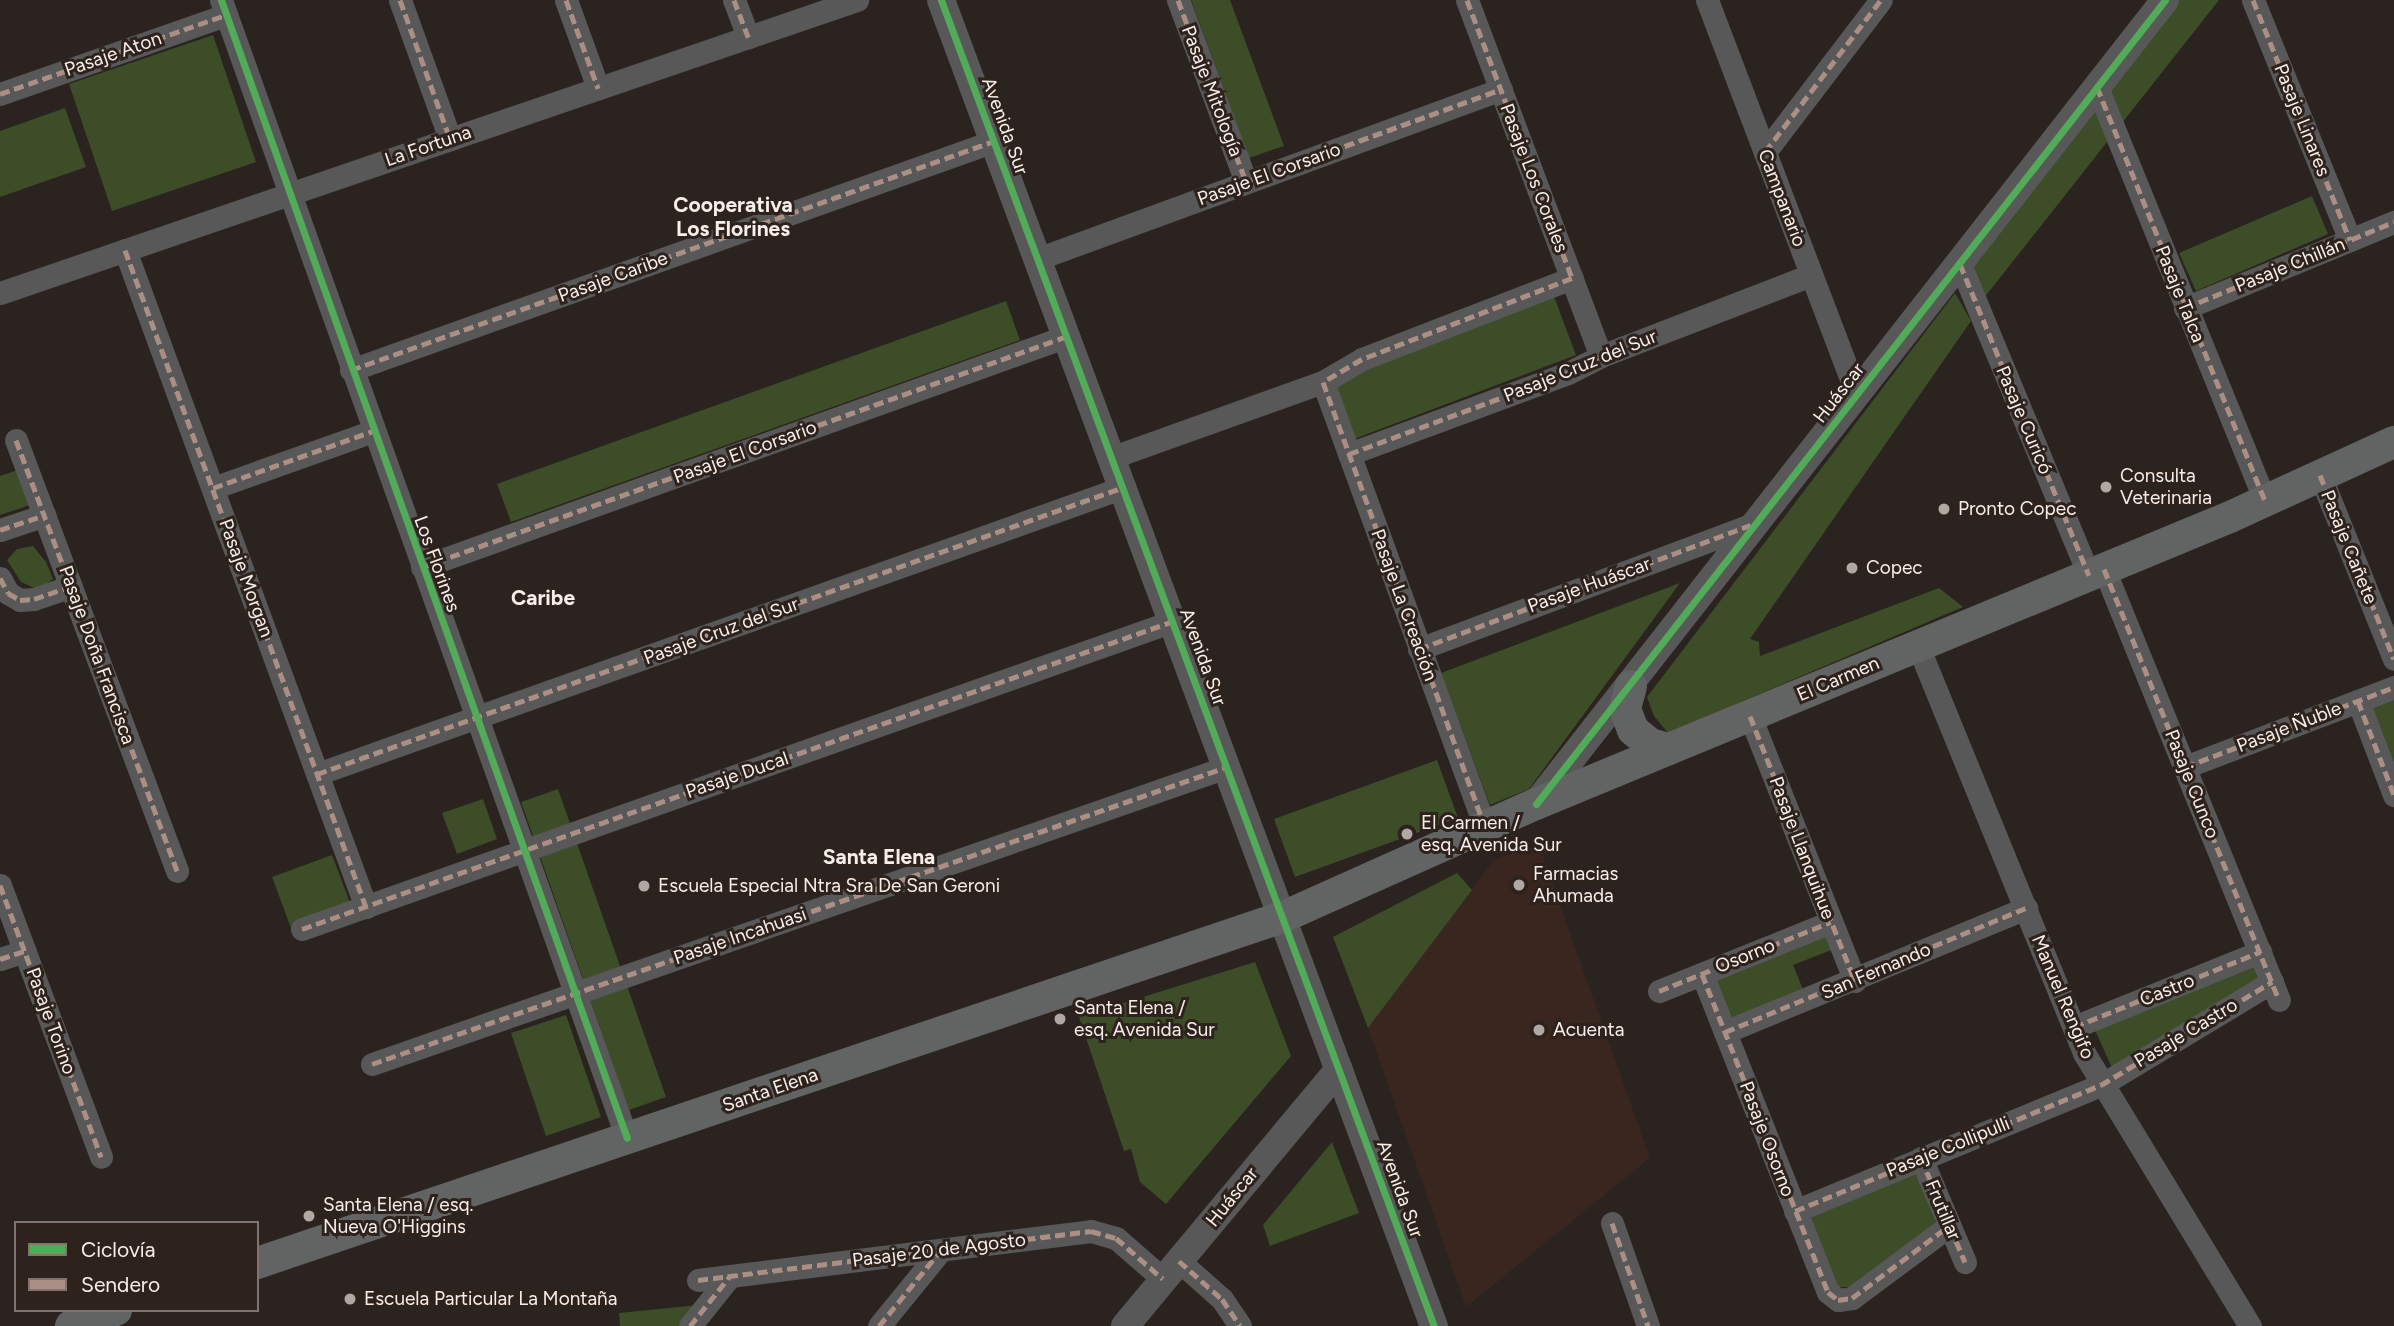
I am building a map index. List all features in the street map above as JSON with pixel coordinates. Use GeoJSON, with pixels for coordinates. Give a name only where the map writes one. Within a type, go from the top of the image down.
{"type":"FeatureCollection","features":[{"type":"Feature","properties":{"kind":"main road","name":"El Carmen"},"geometry":{"type":"LineString","coordinates":[[1283,917],[1536,804],[2265,502],[2394,442]]}},
{"type":"Feature","properties":{"kind":"main road"},"geometry":{"type":"LineString","coordinates":[[1631,686],[1625,709],[1633,730],[1650,744],[1668,749]]}},
{"type":"Feature","properties":{"kind":"main road","name":"Santa Elena"},"geometry":{"type":"LineString","coordinates":[[259,1262],[1283,917]]}},
{"type":"Feature","properties":{"kind":"main road"},"geometry":{"type":"LineString","coordinates":[[81,1324],[111,1312]]}},
{"type":"Feature","properties":{"kind":"street"},"geometry":{"type":"LineString","coordinates":[[400,0],[450,139]]}},
{"type":"Feature","properties":{"kind":"street"},"geometry":{"type":"LineString","coordinates":[[566,0],[598,88]]}},
{"type":"Feature","properties":{"kind":"street"},"geometry":{"type":"LineString","coordinates":[[734,0],[748,37]]}},
{"type":"Feature","properties":{"kind":"street","name":"La Fortuna"},"geometry":{"type":"LineString","coordinates":[[0,293],[857,0]]}},
{"type":"Feature","properties":{"kind":"street","name":"Avenida Sur"},"geometry":{"type":"LineString","coordinates":[[941,0],[1124,486],[1434,1326]]}},
{"type":"Feature","properties":{"kind":"street","name":"Pasaje Mitología"},"geometry":{"type":"LineString","coordinates":[[1178,0],[1246,183]]}},
{"type":"Feature","properties":{"kind":"street","name":"Pasaje Los Corales"},"geometry":{"type":"LineString","coordinates":[[1467,0],[1601,356]]}},
{"type":"Feature","properties":{"kind":"street","name":"Campanario"},"geometry":{"type":"LineString","coordinates":[[1707,0],[1857,395]]}},
{"type":"Feature","properties":{"kind":"street"},"geometry":{"type":"LineString","coordinates":[[1765,152],[1881,0]]}},
{"type":"Feature","properties":{"kind":"street","name":"Huáscar"},"geometry":{"type":"LineString","coordinates":[[1536,804],[1631,686],[2165,0]]}},
{"type":"Feature","properties":{"kind":"street","name":"Pasaje Linares"},"geometry":{"type":"LineString","coordinates":[[2253,0],[2350,240]]}},
{"type":"Feature","properties":{"kind":"street","name":"Pasaje Aton"},"geometry":{"type":"LineString","coordinates":[[0,94],[223,7]]}},
{"type":"Feature","properties":{"kind":"street","name":"Los Florines"},"geometry":{"type":"LineString","coordinates":[[223,7],[626,1138]]}},
{"type":"Feature","properties":{"kind":"street","name":"Pasaje Talca"},"geometry":{"type":"LineString","coordinates":[[2097,87],[2265,502]]}},
{"type":"Feature","properties":{"kind":"street","name":"Pasaje El Corsario"},"geometry":{"type":"LineString","coordinates":[[1038,259],[1501,89]]}},
{"type":"Feature","properties":{"kind":"street","name":"Pasaje Caribe"},"geometry":{"type":"LineString","coordinates":[[351,370],[994,141]]}},
{"type":"Feature","properties":{"kind":"street","name":"Pasaje Chillán"},"geometry":{"type":"LineString","coordinates":[[2185,308],[2394,222]]}},
{"type":"Feature","properties":{"kind":"street","name":"Pasaje Morgan"},"geometry":{"type":"LineString","coordinates":[[125,250],[366,906]]}},
{"type":"Feature","properties":{"kind":"street","name":"Pasaje Curicó"},"geometry":{"type":"LineString","coordinates":[[1960,264],[2097,572]]}},
{"type":"Feature","properties":{"kind":"street","name":"Pasaje Cruz del Sur"},"geometry":{"type":"LineString","coordinates":[[1349,454],[1568,373],[1601,356],[1811,275]]}},
{"type":"Feature","properties":{"kind":"street"},"geometry":{"type":"LineString","coordinates":[[1113,457],[1323,382],[1362,359],[1572,278]]}},
{"type":"Feature","properties":{"kind":"street","name":"Pasaje El Corsario"},"geometry":{"type":"LineString","coordinates":[[422,567],[1067,336]]}},
{"type":"Feature","properties":{"kind":"street","name":"Pasaje La Creación"},"geometry":{"type":"LineString","coordinates":[[1323,382],[1485,828]]}},
{"type":"Feature","properties":{"kind":"street"},"geometry":{"type":"LineString","coordinates":[[213,488],[373,431]]}},
{"type":"Feature","properties":{"kind":"street","name":"Pasaje Doña Francisca"},"geometry":{"type":"LineString","coordinates":[[16,440],[177,870]]}},
{"type":"Feature","properties":{"kind":"street","name":"Pasaje Cañete"},"geometry":{"type":"LineString","coordinates":[[2320,475],[2394,659]]}},
{"type":"Feature","properties":{"kind":"street","name":"Pasaje Cruz del Sur"},"geometry":{"type":"LineString","coordinates":[[317,774],[1124,486]]}},
{"type":"Feature","properties":{"kind":"street"},"geometry":{"type":"LineString","coordinates":[[0,530],[45,515]]}},
{"type":"Feature","properties":{"kind":"street","name":"Pasaje Huáscar"},"geometry":{"type":"LineString","coordinates":[[1419,649],[1758,522]]}},
{"type":"Feature","properties":{"kind":"street","name":"Pasaje Cunco"},"geometry":{"type":"LineString","coordinates":[[2097,572],[2185,767],[2275,991]]}},
{"type":"Feature","properties":{"kind":"street"},"geometry":{"type":"LineString","coordinates":[[0,578],[8,593],[20,600],[34,599],[71,586]]}},
{"type":"Feature","properties":{"kind":"street","name":"Pasaje Ducal"},"geometry":{"type":"LineString","coordinates":[[302,929],[1173,621]]}},
{"type":"Feature","properties":{"kind":"street","name":"Manuel Rengifo"},"geometry":{"type":"LineString","coordinates":[[1919,646],[2074,1027],[2101,1085],[2250,1326]]}},
{"type":"Feature","properties":{"kind":"street","name":"Pasaje Ñuble"},"geometry":{"type":"LineString","coordinates":[[2185,767],[2394,687]]}},
{"type":"Feature","properties":{"kind":"street"},"geometry":{"type":"LineString","coordinates":[[2358,701],[2394,795]]}},
{"type":"Feature","properties":{"kind":"street","name":"Pasaje Llanquihue"},"geometry":{"type":"LineString","coordinates":[[1750,716],[1854,981]]}},
{"type":"Feature","properties":{"kind":"street","name":"Pasaje Incahuasi"},"geometry":{"type":"LineString","coordinates":[[372,1064],[1227,767]]}},
{"type":"Feature","properties":{"kind":"street","name":"Pasaje Torino"},"geometry":{"type":"LineString","coordinates":[[0,885],[101,1157]]}},
{"type":"Feature","properties":{"kind":"street","name":"San Fernando"},"geometry":{"type":"LineString","coordinates":[[1725,1032],[2026,908]]}},
{"type":"Feature","properties":{"kind":"street","name":"Osorno"},"geometry":{"type":"LineString","coordinates":[[1660,991],[1831,922]]}},
{"type":"Feature","properties":{"kind":"street"},"geometry":{"type":"LineString","coordinates":[[0,959],[24,951]]}},
{"type":"Feature","properties":{"kind":"street","name":"Castro"},"geometry":{"type":"LineString","coordinates":[[2074,1027],[2260,952]]}},
{"type":"Feature","properties":{"kind":"street","name":"Pasaje Osorno"},"geometry":{"type":"LineString","coordinates":[[1702,974],[1828,1292],[1838,1300],[1852,1298],[1949,1226]]}},
{"type":"Feature","properties":{"kind":"street","name":"Pasaje Castro"},"geometry":{"type":"LineString","coordinates":[[2101,1085],[2275,991]]}},
{"type":"Feature","properties":{"kind":"street","name":"Huáscar"},"geometry":{"type":"LineString","coordinates":[[1125,1326],[1339,1069]]}},
{"type":"Feature","properties":{"kind":"street","name":"Pasaje Collipulli"},"geometry":{"type":"LineString","coordinates":[[1795,1211],[2101,1085]]}},
{"type":"Feature","properties":{"kind":"street","name":"Frutillar"},"geometry":{"type":"LineString","coordinates":[[1921,1158],[1965,1262]]}},
{"type":"Feature","properties":{"kind":"street"},"geometry":{"type":"LineString","coordinates":[[1612,1223],[1648,1326]]}},
{"type":"Feature","properties":{"kind":"street","name":"Pasaje 20 de Agosto"},"geometry":{"type":"LineString","coordinates":[[698,1280],[1100,1231],[1222,1299],[1240,1326]]}},
{"type":"Feature","properties":{"kind":"street"},"geometry":{"type":"LineString","coordinates":[[879,1326],[941,1250]]}},
{"type":"Feature","properties":{"kind":"street"},"geometry":{"type":"LineString","coordinates":[[690,1326],[730,1276]]}},
{"type":"Feature","properties":{"kind":"shaded area"},"geometry":{"type":"Polygon","coordinates":[[[1538,843],[1650,1158],[1466,1307],[1368,1028],[1494,860],[1538,843]]]}},
{"type":"Feature","properties":{"kind":"green space"},"geometry":{"type":"Polygon","coordinates":[[[1191,0],[1230,0],[1284,146],[1249,158],[1191,0]]]}},
{"type":"Feature","properties":{"kind":"green space"},"geometry":{"type":"Polygon","coordinates":[[[2177,0],[2219,0],[1984,298],[1972,267],[2177,0]]]}},
{"type":"Feature","properties":{"kind":"green space"},"geometry":{"type":"Polygon","coordinates":[[[213,35],[256,162],[112,211],[69,84],[213,35]]]}},
{"type":"Feature","properties":{"kind":"green space"},"geometry":{"type":"Polygon","coordinates":[[[65,108],[86,167],[0,197],[0,131],[65,108]]]}},
{"type":"Feature","properties":{"kind":"green space"},"geometry":{"type":"Polygon","coordinates":[[[2312,196],[2328,234],[2196,291],[2179,253],[2312,196]]]}},
{"type":"Feature","properties":{"kind":"green space"},"geometry":{"type":"Polygon","coordinates":[[[1550,286],[1576,355],[1354,439],[1328,371],[1550,286]]]}},
{"type":"Feature","properties":{"kind":"green space"},"geometry":{"type":"Polygon","coordinates":[[[1955,293],[1971,321],[1750,639],[1759,642],[1760,656],[1939,588],[1963,607],[1668,733],[1654,716],[1647,697],[1955,293]]]}},
{"type":"Feature","properties":{"kind":"green space"},"geometry":{"type":"Polygon","coordinates":[[[1006,301],[1020,340],[511,522],[497,484],[1006,301]]]}},
{"type":"Feature","properties":{"kind":"green space"},"geometry":{"type":"Polygon","coordinates":[[[18,470],[30,505],[0,515],[0,476],[18,470]]]}},
{"type":"Feature","properties":{"kind":"green space"},"geometry":{"type":"Polygon","coordinates":[[[33,546],[46,562],[53,579],[39,590],[21,582],[7,560],[17,549],[33,546]]]}},
{"type":"Feature","properties":{"kind":"green space"},"geometry":{"type":"Polygon","coordinates":[[[1680,583],[1529,789],[1490,805],[1441,673],[1680,583]]]}},
{"type":"Feature","properties":{"kind":"green space"},"geometry":{"type":"Polygon","coordinates":[[[2394,694],[2394,762],[2371,703],[2394,694]]]}},
{"type":"Feature","properties":{"kind":"green space"},"geometry":{"type":"Polygon","coordinates":[[[1437,760],[1458,818],[1295,877],[1274,819],[1437,760]]]}},
{"type":"Feature","properties":{"kind":"green space"},"geometry":{"type":"Polygon","coordinates":[[[558,789],[666,1097],[629,1110],[521,802],[558,789]]]}},
{"type":"Feature","properties":{"kind":"green space"},"geometry":{"type":"Polygon","coordinates":[[[483,799],[497,839],[457,854],[442,813],[483,799]]]}},
{"type":"Feature","properties":{"kind":"green space"},"geometry":{"type":"Polygon","coordinates":[[[332,855],[349,900],[344,908],[291,928],[272,877],[332,855]]]}},
{"type":"Feature","properties":{"kind":"green space"},"geometry":{"type":"Polygon","coordinates":[[[1457,873],[1472,890],[1368,1028],[1333,937],[1457,873]]]}},
{"type":"Feature","properties":{"kind":"green space"},"geometry":{"type":"Polygon","coordinates":[[[1829,932],[1834,949],[1793,965],[1804,992],[1733,1021],[1714,986],[1719,974],[1829,932]]]}},
{"type":"Feature","properties":{"kind":"green space"},"geometry":{"type":"Polygon","coordinates":[[[1255,962],[1291,1056],[1166,1204],[1140,1182],[1131,1149],[1124,1151],[1079,1017],[1255,962]]]}},
{"type":"Feature","properties":{"kind":"green space"},"geometry":{"type":"Polygon","coordinates":[[[2256,966],[2260,979],[2112,1068],[2095,1030],[2256,966]]]}},
{"type":"Feature","properties":{"kind":"green space"},"geometry":{"type":"Polygon","coordinates":[[[566,1015],[601,1117],[546,1136],[511,1033],[566,1015]]]}},
{"type":"Feature","properties":{"kind":"green space"},"geometry":{"type":"Polygon","coordinates":[[[1332,1142],[1359,1213],[1270,1246],[1263,1225],[1332,1142]]]}},
{"type":"Feature","properties":{"kind":"green space"},"geometry":{"type":"Polygon","coordinates":[[[1915,1168],[1936,1223],[1852,1287],[1838,1287],[1804,1216],[1915,1168]]]}},
{"type":"Feature","properties":{"kind":"green space"},"geometry":{"type":"Polygon","coordinates":[[[709,1304],[691,1326],[620,1326],[619,1313],[709,1304]]]}},
{"type":"Feature","properties":{"kind":"marked path"},"geometry":{"type":"LineString","coordinates":[[400,0],[450,139]]}},
{"type":"Feature","properties":{"kind":"marked path"},"geometry":{"type":"LineString","coordinates":[[566,0],[598,88]]}},
{"type":"Feature","properties":{"kind":"marked path"},"geometry":{"type":"LineString","coordinates":[[734,0],[748,37]]}},
{"type":"Feature","properties":{"kind":"marked path"},"geometry":{"type":"LineString","coordinates":[[1178,0],[1246,182],[1501,89]]}},
{"type":"Feature","properties":{"kind":"marked path"},"geometry":{"type":"LineString","coordinates":[[1467,0],[1572,278],[1362,359],[1323,382],[1485,828]]}},
{"type":"Feature","properties":{"kind":"marked path"},"geometry":{"type":"LineString","coordinates":[[1765,152],[1881,0]]}},
{"type":"Feature","properties":{"kind":"marked path"},"geometry":{"type":"LineString","coordinates":[[2253,0],[2350,240]]}},
{"type":"Feature","properties":{"kind":"marked path"},"geometry":{"type":"LineString","coordinates":[[0,94],[226,15]]}},
{"type":"Feature","properties":{"kind":"marked path"},"geometry":{"type":"LineString","coordinates":[[2097,87],[2265,501]]}},
{"type":"Feature","properties":{"kind":"marked path"},"geometry":{"type":"LineString","coordinates":[[351,370],[994,141]]}},
{"type":"Feature","properties":{"kind":"marked path"},"geometry":{"type":"LineString","coordinates":[[2185,308],[2394,222]]}},
{"type":"Feature","properties":{"kind":"marked path"},"geometry":{"type":"LineString","coordinates":[[125,250],[366,907]]}},
{"type":"Feature","properties":{"kind":"marked path"},"geometry":{"type":"LineString","coordinates":[[1960,264],[2089,575]]}},
{"type":"Feature","properties":{"kind":"marked path"},"geometry":{"type":"LineString","coordinates":[[422,567],[1067,336]]}},
{"type":"Feature","properties":{"kind":"marked path"},"geometry":{"type":"LineString","coordinates":[[1349,454],[1568,373],[1601,356]]}},
{"type":"Feature","properties":{"kind":"marked path"},"geometry":{"type":"LineString","coordinates":[[213,488],[373,431]]}},
{"type":"Feature","properties":{"kind":"marked path"},"geometry":{"type":"LineString","coordinates":[[16,440],[177,871]]}},
{"type":"Feature","properties":{"kind":"marked path"},"geometry":{"type":"LineString","coordinates":[[2320,475],[2394,659]]}},
{"type":"Feature","properties":{"kind":"marked path"},"geometry":{"type":"LineString","coordinates":[[317,774],[1124,487]]}},
{"type":"Feature","properties":{"kind":"marked path"},"geometry":{"type":"LineString","coordinates":[[0,530],[45,515]]}},
{"type":"Feature","properties":{"kind":"marked path"},"geometry":{"type":"LineString","coordinates":[[1419,649],[1751,525]]}},
{"type":"Feature","properties":{"kind":"marked path"},"geometry":{"type":"LineString","coordinates":[[2104,569],[2279,1000]]}},
{"type":"Feature","properties":{"kind":"marked path"},"geometry":{"type":"LineString","coordinates":[[0,578],[8,593],[20,600],[34,599],[71,586]]}},
{"type":"Feature","properties":{"kind":"marked path"},"geometry":{"type":"LineString","coordinates":[[302,929],[1173,621]]}},
{"type":"Feature","properties":{"kind":"marked path"},"geometry":{"type":"LineString","coordinates":[[2185,767],[2394,687]]}},
{"type":"Feature","properties":{"kind":"marked path"},"geometry":{"type":"LineString","coordinates":[[2358,701],[2394,795]]}},
{"type":"Feature","properties":{"kind":"marked path"},"geometry":{"type":"LineString","coordinates":[[1750,716],[1855,981]]}},
{"type":"Feature","properties":{"kind":"marked path"},"geometry":{"type":"LineString","coordinates":[[372,1064],[1227,767]]}},
{"type":"Feature","properties":{"kind":"marked path"},"geometry":{"type":"LineString","coordinates":[[0,885],[101,1157]]}},
{"type":"Feature","properties":{"kind":"marked path"},"geometry":{"type":"LineString","coordinates":[[1725,1032],[2026,908]]}},
{"type":"Feature","properties":{"kind":"marked path"},"geometry":{"type":"LineString","coordinates":[[1659,991],[1831,922]]}},
{"type":"Feature","properties":{"kind":"marked path"},"geometry":{"type":"LineString","coordinates":[[0,959],[25,951]]}},
{"type":"Feature","properties":{"kind":"marked path"},"geometry":{"type":"LineString","coordinates":[[2074,1027],[2260,952]]}},
{"type":"Feature","properties":{"kind":"marked path"},"geometry":{"type":"LineString","coordinates":[[1702,974],[1828,1292],[1838,1300],[1852,1298],[1949,1226]]}},
{"type":"Feature","properties":{"kind":"marked path"},"geometry":{"type":"LineString","coordinates":[[1795,1211],[2101,1085],[2272,982]]}},
{"type":"Feature","properties":{"kind":"marked path"},"geometry":{"type":"LineString","coordinates":[[1921,1158],[1965,1262]]}},
{"type":"Feature","properties":{"kind":"marked path"},"geometry":{"type":"LineString","coordinates":[[1612,1223],[1648,1326]]}},
{"type":"Feature","properties":{"kind":"marked path"},"geometry":{"type":"LineString","coordinates":[[698,1280],[1091,1231],[1116,1238],[1163,1279]]}},
{"type":"Feature","properties":{"kind":"marked path"},"geometry":{"type":"LineString","coordinates":[[879,1326],[941,1250]]}},
{"type":"Feature","properties":{"kind":"marked path"},"geometry":{"type":"LineString","coordinates":[[1179,1261],[1222,1299],[1240,1326]]}},
{"type":"Feature","properties":{"kind":"marked path"},"geometry":{"type":"LineString","coordinates":[[690,1326],[730,1276]]}},
{"type":"Feature","properties":{"kind":"cycle path"},"geometry":{"type":"LineString","coordinates":[[221,0],[627,1138]]}},
{"type":"Feature","properties":{"kind":"cycle path"},"geometry":{"type":"LineString","coordinates":[[941,0],[1434,1326]]}},
{"type":"Feature","properties":{"kind":"cycle path"},"geometry":{"type":"LineString","coordinates":[[1536,804],[2165,0]]}},
{"type":"Feature","properties":{"kind":"place","name":"Consulta Veterinaria"},"geometry":{"type":"Point","coordinates":[2106,487]}},
{"type":"Feature","properties":{"kind":"place","name":"Pronto Copec"},"geometry":{"type":"Point","coordinates":[1944,509]}},
{"type":"Feature","properties":{"kind":"place","name":"Copec"},"geometry":{"type":"Point","coordinates":[1852,568]}},
{"type":"Feature","properties":{"kind":"place","name":"El Carmen / esq. Avenida Sur"},"geometry":{"type":"Point","coordinates":[1407,834]}},
{"type":"Feature","properties":{"kind":"place","name":"Farmacias Ahumada"},"geometry":{"type":"Point","coordinates":[1519,885]}},
{"type":"Feature","properties":{"kind":"place","name":"Escuela Especial Ntra Sra De San Geroni"},"geometry":{"type":"Point","coordinates":[644,886]}},
{"type":"Feature","properties":{"kind":"place","name":"Santa Elena / esq. Avenida Sur"},"geometry":{"type":"Point","coordinates":[1060,1019]}},
{"type":"Feature","properties":{"kind":"place","name":"Acuenta"},"geometry":{"type":"Point","coordinates":[1539,1030]}},
{"type":"Feature","properties":{"kind":"place","name":"Santa Elena / esq. Nueva O'Higgins"},"geometry":{"type":"Point","coordinates":[309,1216]}},
{"type":"Feature","properties":{"kind":"place","name":"Escuela Particular La Montaña"},"geometry":{"type":"Point","coordinates":[350,1299]}},
{"type":"Feature","properties":{"kind":"district","name":"Cooperativa Los Florines"},"geometry":{"type":"Point","coordinates":[733,217]}},
{"type":"Feature","properties":{"kind":"district","name":"Caribe"},"geometry":{"type":"Point","coordinates":[543,598]}},
{"type":"Feature","properties":{"kind":"district","name":"Santa Elena"},"geometry":{"type":"Point","coordinates":[879,857]}}]}
